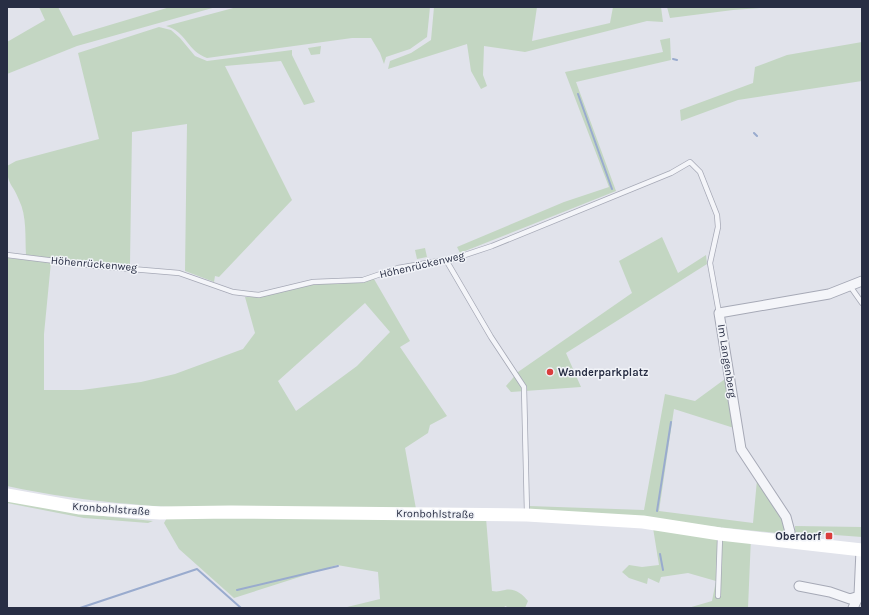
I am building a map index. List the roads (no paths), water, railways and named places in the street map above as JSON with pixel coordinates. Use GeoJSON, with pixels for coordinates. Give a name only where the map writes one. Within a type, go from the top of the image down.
{"type":"FeatureCollection","features":[{"type":"Feature","properties":{"kind":"main road","name":"Kronbohlstraße"},"geometry":{"type":"LineString","coordinates":[[7,495],[80,508],[160,513],[231,512],[527,515],[643,522],[720,534],[862,550]]}},
{"type":"Feature","properties":{"kind":"street","name":"Im Langenberg"},"geometry":{"type":"LineString","coordinates":[[790,542],[790,532],[786,517],[741,449],[719,313],[829,294],[862,281]]}},
{"type":"Feature","properties":{"kind":"street"},"geometry":{"type":"LineString","coordinates":[[853,608],[860,595],[862,550]]}},
{"type":"Feature","properties":{"kind":"street"},"geometry":{"type":"LineString","coordinates":[[799,586],[830,592],[850,598],[860,595]]}},
{"type":"Feature","properties":{"kind":"lane","name":"Höhenrückenweg"},"geometry":{"type":"LineString","coordinates":[[7,255],[96,266],[179,273],[233,292],[259,295],[313,282],[363,280],[398,268],[446,260],[492,246],[671,173],[690,162],[700,172],[717,215],[718,227],[710,263],[719,313]]}},
{"type":"Feature","properties":{"kind":"lane"},"geometry":{"type":"LineString","coordinates":[[446,260],[491,337],[524,387],[525,483],[527,515]]}},
{"type":"Feature","properties":{"kind":"lane"},"geometry":{"type":"LineString","coordinates":[[850,286],[862,303]]}},
{"type":"Feature","properties":{"kind":"lane"},"geometry":{"type":"LineString","coordinates":[[718,596],[720,534]]}},
{"type":"Feature","properties":{"kind":"waterway"},"geometry":{"type":"LineString","coordinates":[[673,59],[677,60]]}},
{"type":"Feature","properties":{"kind":"waterway"},"geometry":{"type":"LineString","coordinates":[[578,94],[612,189]]}},
{"type":"Feature","properties":{"kind":"waterway"},"geometry":{"type":"LineString","coordinates":[[754,133],[757,136]]}},
{"type":"Feature","properties":{"kind":"waterway"},"geometry":{"type":"LineString","coordinates":[[657,511],[671,422]]}},
{"type":"Feature","properties":{"kind":"waterway"},"geometry":{"type":"LineString","coordinates":[[660,554],[663,570]]}},
{"type":"Feature","properties":{"kind":"waterway"},"geometry":{"type":"LineString","coordinates":[[237,590],[338,566]]}},
{"type":"Feature","properties":{"kind":"waterway"},"geometry":{"type":"LineString","coordinates":[[80,608],[197,569],[241,608]]}},
{"type":"Feature","properties":{"kind":"place","name":"Wanderparkplatz"},"geometry":{"type":"Point","coordinates":[550,372]}},
{"type":"Feature","properties":{"kind":"place","name":"Oberdorf"},"geometry":{"type":"Point","coordinates":[829,536]}}]}
